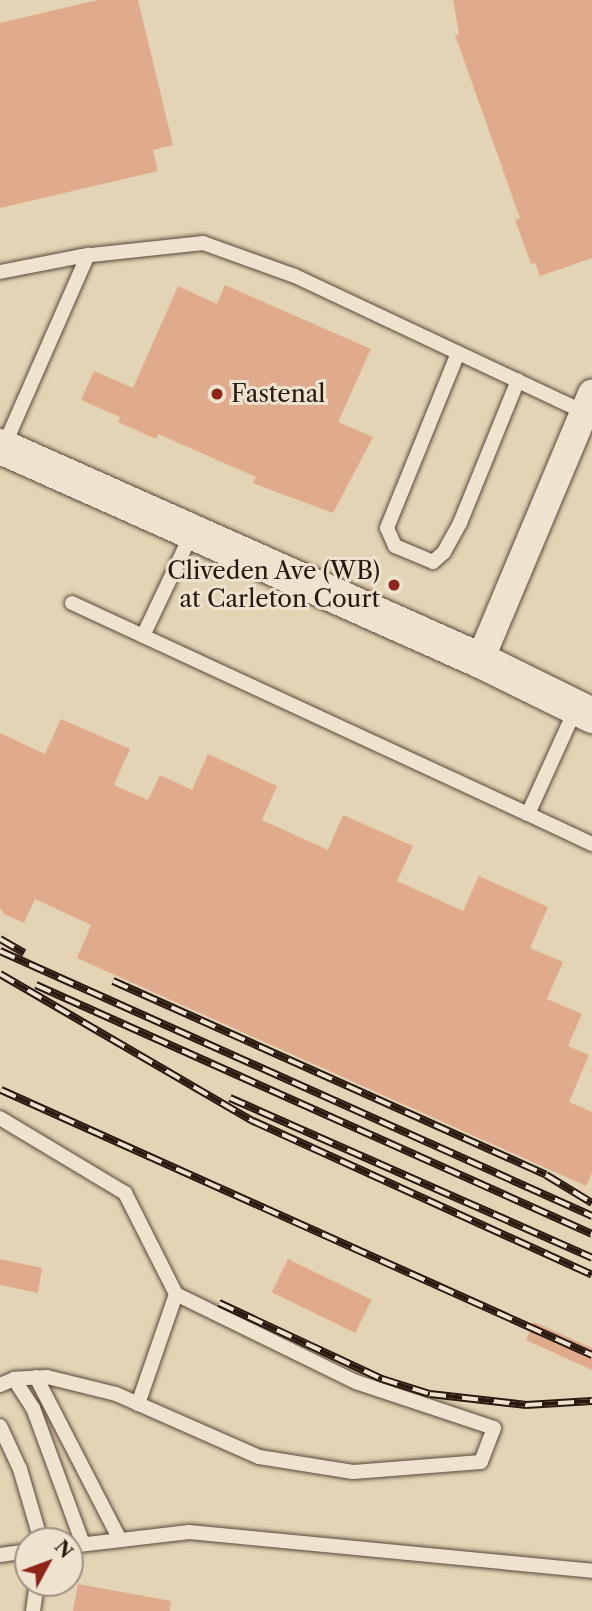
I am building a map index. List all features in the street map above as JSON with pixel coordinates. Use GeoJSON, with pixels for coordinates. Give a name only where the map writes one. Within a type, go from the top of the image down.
{"type":"FeatureCollection","features":[{"type":"Feature","properties":{"kind":"street"},"geometry":{"type":"LineString","coordinates":[[480,660],[588,403]]}},
{"type":"Feature","properties":{"kind":"street"},"geometry":{"type":"LineString","coordinates":[[2,447],[480,660],[584,712]]}},
{"type":"Feature","properties":{"kind":"lane"},"geometry":{"type":"LineString","coordinates":[[0,272],[88,255],[203,243],[295,276],[518,380],[588,403]]}},
{"type":"Feature","properties":{"kind":"lane"},"geometry":{"type":"LineString","coordinates":[[2,447],[88,255]]}},
{"type":"Feature","properties":{"kind":"lane"},"geometry":{"type":"LineString","coordinates":[[458,353],[387,528],[395,546],[433,562],[444,552],[460,523],[518,380]]}},
{"type":"Feature","properties":{"kind":"lane"},"geometry":{"type":"LineString","coordinates":[[143,636],[193,532]]}},
{"type":"Feature","properties":{"kind":"lane"},"geometry":{"type":"LineString","coordinates":[[72,603],[592,844]]}},
{"type":"Feature","properties":{"kind":"lane"},"geometry":{"type":"LineString","coordinates":[[528,814],[584,712]]}},
{"type":"Feature","properties":{"kind":"lane"},"geometry":{"type":"LineString","coordinates":[[0,1118],[125,1193],[176,1294],[356,1382],[494,1427],[481,1462],[353,1472],[259,1457],[103,1391],[36,1377],[14,1379],[0,1385]]}},
{"type":"Feature","properties":{"kind":"lane"},"geometry":{"type":"LineString","coordinates":[[138,1404],[176,1294]]}},
{"type":"Feature","properties":{"kind":"lane"},"geometry":{"type":"LineString","coordinates":[[36,1377],[120,1540]]}},
{"type":"Feature","properties":{"kind":"lane"},"geometry":{"type":"LineString","coordinates":[[14,1379],[33,1408],[71,1527]]}},
{"type":"Feature","properties":{"kind":"lane"},"geometry":{"type":"LineString","coordinates":[[0,1426],[20,1469],[36,1527]]}},
{"type":"Feature","properties":{"kind":"lane"},"geometry":{"type":"LineString","coordinates":[[84,1544],[190,1532],[592,1571]]}},
{"type":"Feature","properties":{"kind":"building"},"geometry":{"type":"Polygon","coordinates":[[[98,0],[138,0],[173,145],[153,150],[158,171],[0,208],[0,23],[98,0]]]}},
{"type":"Feature","properties":{"kind":"building"},"geometry":{"type":"Polygon","coordinates":[[[453,0],[592,0],[592,258],[540,276],[535,263],[531,264],[515,220],[520,218],[455,35],[459,34],[453,0]]]}},
{"type":"Feature","properties":{"kind":"building","name":"Fastenal"},"geometry":{"type":"Polygon","coordinates":[[[225,285],[371,349],[338,422],[373,437],[333,513],[253,483],[256,477],[158,434],[156,439],[118,422],[120,417],[81,400],[94,371],[133,388],[178,286],[217,304],[225,285]]]}},
{"type":"Feature","properties":{"kind":"building"},"geometry":{"type":"Polygon","coordinates":[[[61,719],[130,749],[114,785],[148,800],[160,775],[192,790],[208,754],[277,786],[262,820],[328,850],[343,815],[413,846],[397,881],[463,911],[479,876],[548,907],[530,948],[563,962],[547,999],[582,1014],[568,1046],[589,1055],[569,1102],[592,1112],[592,1173],[586,1186],[77,958],[91,925],[35,899],[24,923],[4,914],[0,908],[0,733],[45,754],[61,719]]]}},
{"type":"Feature","properties":{"kind":"building"},"geometry":{"type":"Polygon","coordinates":[[[0,1259],[42,1268],[38,1293],[0,1285],[0,1259]]]}},
{"type":"Feature","properties":{"kind":"building"},"geometry":{"type":"Polygon","coordinates":[[[288,1259],[372,1300],[355,1333],[272,1292],[288,1259]]]}},
{"type":"Feature","properties":{"kind":"building"},"geometry":{"type":"Polygon","coordinates":[[[534,1322],[592,1348],[592,1370],[526,1340],[534,1322]]]}},
{"type":"Feature","properties":{"kind":"building"},"geometry":{"type":"Polygon","coordinates":[[[84,1585],[171,1601],[170,1611],[73,1611],[76,1597],[84,1597],[84,1585]]]}},
{"type":"Feature","properties":{"kind":"railway"},"geometry":{"type":"LineString","coordinates":[[0,939],[24,953]]}},
{"type":"Feature","properties":{"kind":"railway"},"geometry":{"type":"LineString","coordinates":[[0,951],[592,1216]]}},
{"type":"Feature","properties":{"kind":"railway"},"geometry":{"type":"LineString","coordinates":[[0,974],[253,1121],[592,1275]]}},
{"type":"Feature","properties":{"kind":"railway"},"geometry":{"type":"LineString","coordinates":[[113,981],[546,1175],[592,1203]]}},
{"type":"Feature","properties":{"kind":"railway"},"geometry":{"type":"LineString","coordinates":[[36,985],[592,1234]]}},
{"type":"Feature","properties":{"kind":"railway"},"geometry":{"type":"LineString","coordinates":[[1,1090],[592,1355]]}},
{"type":"Feature","properties":{"kind":"railway"},"geometry":{"type":"LineString","coordinates":[[230,1098],[592,1258]]}},
{"type":"Feature","properties":{"kind":"railway"},"geometry":{"type":"LineString","coordinates":[[219,1303],[382,1379],[430,1394],[526,1405],[592,1401]]}},
{"type":"Feature","properties":{"kind":"place","name":"Fastenal"},"geometry":{"type":"Point","coordinates":[217,394]}},
{"type":"Feature","properties":{"kind":"place","name":"Cliveden Ave (WB) at Carleton Court"},"geometry":{"type":"Point","coordinates":[394,585]}}]}
